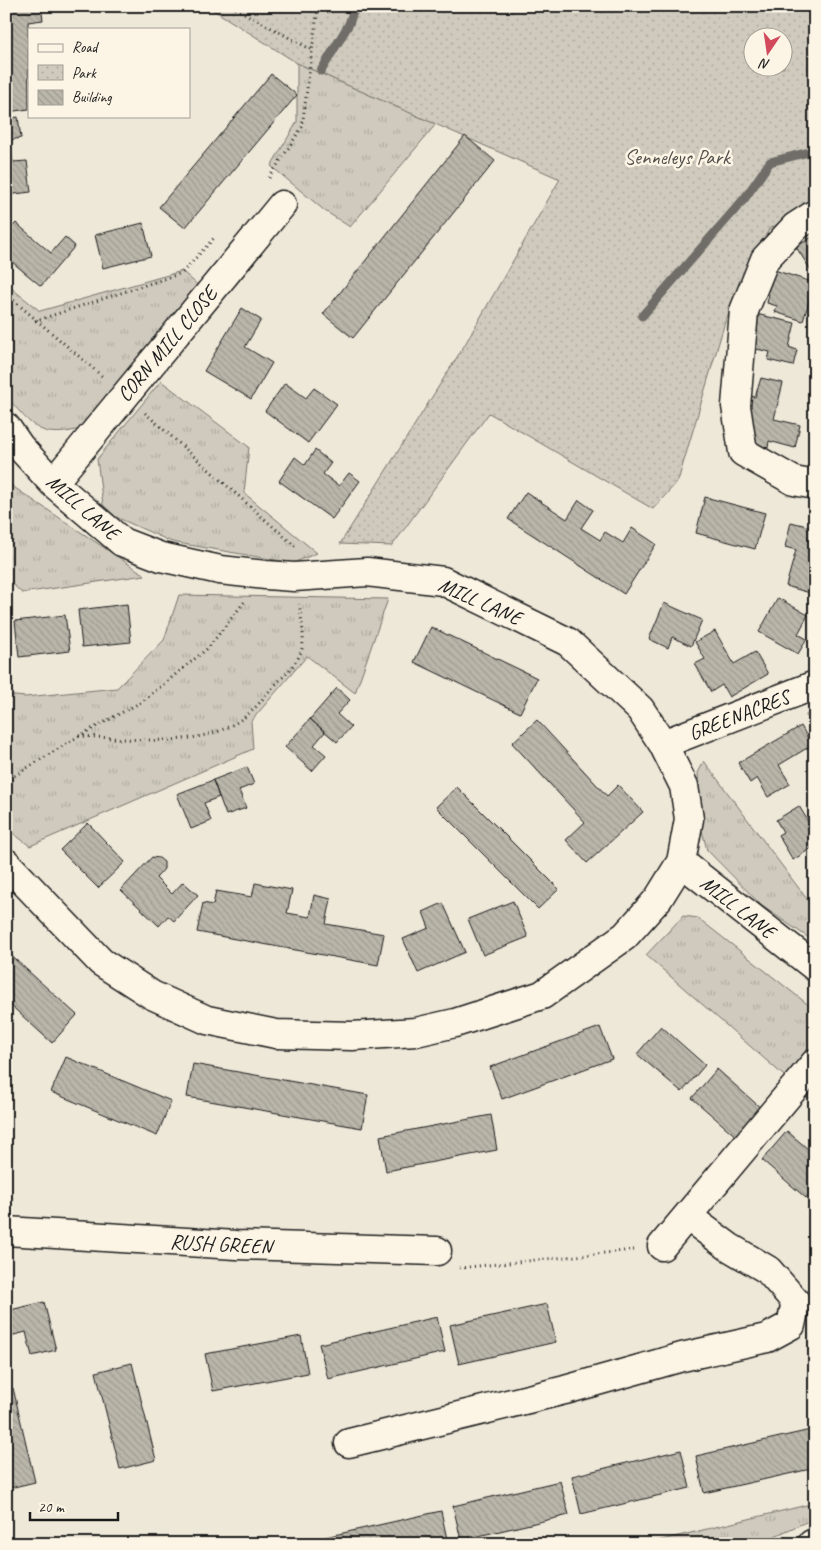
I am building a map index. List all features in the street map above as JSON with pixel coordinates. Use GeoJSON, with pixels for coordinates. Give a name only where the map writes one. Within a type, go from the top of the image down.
{"type":"FeatureCollection","features":[{"type":"Feature","properties":{"kind":"street","name":"CORN MILL CLOSE"},"geometry":{"type":"LineString","coordinates":[[53,483],[282,205]]}},
{"type":"Feature","properties":{"kind":"street"},"geometry":{"type":"LineString","coordinates":[[804,483],[743,452],[736,406],[744,311],[765,259],[795,227],[815,214]]}},
{"type":"Feature","properties":{"kind":"street","name":"MILL LANE"},"geometry":{"type":"LineString","coordinates":[[6,427],[20,447],[53,483],[122,542],[161,557],[266,575],[294,577],[366,572],[443,581],[568,642],[640,709],[663,744],[684,786],[689,819],[681,862],[815,966]]}},
{"type":"Feature","properties":{"kind":"street","name":"GREENACRES"},"geometry":{"type":"LineString","coordinates":[[663,744],[815,685]]}},
{"type":"Feature","properties":{"kind":"street"},"geometry":{"type":"LineString","coordinates":[[6,863],[101,962],[152,995],[215,1021],[276,1034],[352,1036],[416,1032],[455,1023],[542,995],[625,936],[658,899],[681,862]]}},
{"type":"Feature","properties":{"kind":"street"},"geometry":{"type":"LineString","coordinates":[[662,1246],[815,1063]]}},
{"type":"Feature","properties":{"kind":"street"},"geometry":{"type":"LineString","coordinates":[[349,1442],[565,1390],[682,1357],[767,1338],[791,1325],[796,1302],[768,1270],[728,1247],[687,1216]]}},
{"type":"Feature","properties":{"kind":"street","name":"RUSH GREEN"},"geometry":{"type":"LineString","coordinates":[[6,1231],[236,1245],[437,1251]]}},
{"type":"Feature","properties":{"kind":"path"},"geometry":{"type":"LineString","coordinates":[[231,6],[312,50]]}},
{"type":"Feature","properties":{"kind":"path"},"geometry":{"type":"LineString","coordinates":[[268,180],[302,128],[318,6]]}},
{"type":"Feature","properties":{"kind":"path"},"geometry":{"type":"LineString","coordinates":[[35,321],[182,273],[215,237]]}},
{"type":"Feature","properties":{"kind":"path"},"geometry":{"type":"LineString","coordinates":[[6,294],[35,321],[124,395],[325,574]]}},
{"type":"Feature","properties":{"kind":"path"},"geometry":{"type":"LineString","coordinates":[[6,780],[79,736],[144,701],[208,648],[266,575]]}},
{"type":"Feature","properties":{"kind":"path"},"geometry":{"type":"LineString","coordinates":[[79,736],[168,739],[213,734],[243,718],[298,663],[305,638],[294,577]]}},
{"type":"Feature","properties":{"kind":"path"},"geometry":{"type":"LineString","coordinates":[[437,1251],[453,1269],[587,1256],[662,1246]]}},
{"type":"Feature","properties":{"kind":"green space","name":"Senneleys Park"},"geometry":{"type":"Polygon","coordinates":[[[207,6],[815,6],[815,204],[769,229],[725,322],[678,481],[653,509],[489,413],[392,546],[340,544],[464,346],[560,179],[297,63],[207,6]]]}},
{"type":"Feature","properties":{"kind":"green space"},"geometry":{"type":"Polygon","coordinates":[[[297,63],[436,124],[350,227],[325,211],[271,166],[297,122],[297,63]]]}},
{"type":"Feature","properties":{"kind":"green space"},"geometry":{"type":"Polygon","coordinates":[[[182,271],[202,289],[84,428],[57,433],[47,432],[31,423],[6,396],[6,284],[40,311],[182,271]]]}},
{"type":"Feature","properties":{"kind":"green space"},"geometry":{"type":"Polygon","coordinates":[[[161,381],[249,447],[244,493],[317,553],[293,563],[172,542],[116,517],[103,505],[97,459],[161,381]]]}},
{"type":"Feature","properties":{"kind":"green space"},"geometry":{"type":"Polygon","coordinates":[[[6,482],[145,575],[22,593],[6,578],[6,482]]]}},
{"type":"Feature","properties":{"kind":"green space"},"geometry":{"type":"Polygon","coordinates":[[[179,595],[388,599],[355,693],[307,656],[251,721],[253,749],[30,846],[6,828],[6,695],[25,697],[117,688],[164,640],[179,595]]]}},
{"type":"Feature","properties":{"kind":"green space"},"geometry":{"type":"Polygon","coordinates":[[[704,761],[815,910],[812,940],[762,906],[707,850],[701,827],[698,773],[704,761]]]}},
{"type":"Feature","properties":{"kind":"green space"},"geometry":{"type":"Polygon","coordinates":[[[683,916],[698,918],[815,1010],[815,1103],[646,955],[683,916]]]}},
{"type":"Feature","properties":{"kind":"green space"},"geometry":{"type":"Polygon","coordinates":[[[815,1503],[815,1518],[757,1544],[645,1544],[815,1503]]]}},
{"type":"Feature","properties":{"kind":"building"},"geometry":{"type":"Polygon","coordinates":[[[6,6],[41,6],[43,20],[28,22],[28,109],[7,112],[6,6]]]}},
{"type":"Feature","properties":{"kind":"building"},"geometry":{"type":"Polygon","coordinates":[[[271,74],[297,95],[185,228],[159,207],[271,74]]]}},
{"type":"Feature","properties":{"kind":"building"},"geometry":{"type":"Polygon","coordinates":[[[18,117],[21,138],[10,140],[13,162],[27,161],[31,192],[6,195],[6,119],[18,117]]]}},
{"type":"Feature","properties":{"kind":"building"},"geometry":{"type":"Polygon","coordinates":[[[465,136],[495,161],[353,338],[323,314],[465,136]]]}},
{"type":"Feature","properties":{"kind":"building"},"geometry":{"type":"Polygon","coordinates":[[[16,223],[51,253],[65,237],[75,246],[41,286],[6,257],[6,233],[16,223]]]}},
{"type":"Feature","properties":{"kind":"building"},"geometry":{"type":"Polygon","coordinates":[[[143,223],[151,256],[103,268],[95,235],[143,223]]]}},
{"type":"Feature","properties":{"kind":"building"},"geometry":{"type":"Polygon","coordinates":[[[815,235],[815,275],[814,275],[796,247],[815,235]]]}},
{"type":"Feature","properties":{"kind":"building"},"geometry":{"type":"Polygon","coordinates":[[[774,270],[815,283],[803,321],[775,312],[777,306],[767,303],[769,294],[767,293],[774,270]]]}},
{"type":"Feature","properties":{"kind":"building"},"geometry":{"type":"Polygon","coordinates":[[[242,308],[261,320],[245,347],[272,363],[251,399],[204,371],[242,308]]]}},
{"type":"Feature","properties":{"kind":"building"},"geometry":{"type":"Polygon","coordinates":[[[756,314],[795,323],[789,347],[797,350],[793,366],[768,360],[770,352],[748,347],[756,314]]]}},
{"type":"Feature","properties":{"kind":"building"},"geometry":{"type":"Polygon","coordinates":[[[761,378],[783,383],[774,419],[800,425],[795,448],[769,441],[768,448],[747,442],[750,396],[755,397],[761,378]]]}},
{"type":"Feature","properties":{"kind":"building"},"geometry":{"type":"Polygon","coordinates":[[[285,383],[306,398],[314,388],[337,404],[308,443],[265,411],[285,383]]]}},
{"type":"Feature","properties":{"kind":"building"},"geometry":{"type":"Polygon","coordinates":[[[315,450],[331,463],[323,474],[339,486],[349,473],[360,481],[332,519],[279,481],[295,457],[305,465],[315,450]]]}},
{"type":"Feature","properties":{"kind":"building"},"geometry":{"type":"Polygon","coordinates":[[[526,492],[567,519],[579,500],[593,510],[581,528],[600,540],[605,532],[623,543],[632,528],[656,544],[624,594],[508,519],[526,492]]]}},
{"type":"Feature","properties":{"kind":"building"},"geometry":{"type":"Polygon","coordinates":[[[705,497],[765,513],[755,549],[696,533],[705,497]]]}},
{"type":"Feature","properties":{"kind":"building"},"geometry":{"type":"Polygon","coordinates":[[[791,522],[815,528],[815,579],[810,593],[786,586],[796,550],[785,547],[791,522]]]}},
{"type":"Feature","properties":{"kind":"building"},"geometry":{"type":"Polygon","coordinates":[[[778,598],[808,615],[798,634],[807,639],[798,654],[759,632],[778,598]]]}},
{"type":"Feature","properties":{"kind":"building"},"geometry":{"type":"Polygon","coordinates":[[[664,603],[702,620],[691,646],[672,637],[668,648],[649,639],[664,603]]]}},
{"type":"Feature","properties":{"kind":"building"},"geometry":{"type":"Polygon","coordinates":[[[127,604],[131,642],[82,647],[78,610],[127,604]]]}},
{"type":"Feature","properties":{"kind":"building"},"geometry":{"type":"Polygon","coordinates":[[[65,615],[70,651],[19,657],[15,621],[65,615]]]}},
{"type":"Feature","properties":{"kind":"building"},"geometry":{"type":"Polygon","coordinates":[[[431,627],[537,678],[520,713],[414,662],[431,627]]]}},
{"type":"Feature","properties":{"kind":"building"},"geometry":{"type":"Polygon","coordinates":[[[715,631],[734,664],[755,652],[768,674],[729,697],[722,685],[711,692],[695,664],[705,659],[695,642],[715,631]]]}},
{"type":"Feature","properties":{"kind":"building"},"geometry":{"type":"Polygon","coordinates":[[[337,688],[350,700],[337,714],[351,727],[337,742],[310,719],[337,688]]]}},
{"type":"Feature","properties":{"kind":"building"},"geometry":{"type":"Polygon","coordinates":[[[815,710],[815,730],[806,715],[815,710]]]}},
{"type":"Feature","properties":{"kind":"building"},"geometry":{"type":"Polygon","coordinates":[[[310,719],[325,732],[314,745],[326,755],[312,771],[285,747],[310,719]]]}},
{"type":"Feature","properties":{"kind":"building"},"geometry":{"type":"Polygon","coordinates":[[[537,720],[607,796],[618,785],[643,812],[587,863],[566,840],[585,822],[512,743],[537,720]]]}},
{"type":"Feature","properties":{"kind":"building"},"geometry":{"type":"Polygon","coordinates":[[[801,726],[812,745],[779,765],[790,784],[768,797],[757,778],[750,783],[738,763],[801,726]]]}},
{"type":"Feature","properties":{"kind":"building"},"geometry":{"type":"Polygon","coordinates":[[[247,767],[254,784],[239,790],[246,808],[226,815],[213,780],[247,767]]]}},
{"type":"Feature","properties":{"kind":"building"},"geometry":{"type":"Polygon","coordinates":[[[213,780],[219,797],[204,803],[211,821],[191,829],[177,794],[213,780]]]}},
{"type":"Feature","properties":{"kind":"building"},"geometry":{"type":"Polygon","coordinates":[[[457,787],[559,889],[538,909],[436,807],[457,787]]]}},
{"type":"Feature","properties":{"kind":"building"},"geometry":{"type":"Polygon","coordinates":[[[799,806],[815,833],[815,846],[793,860],[778,835],[783,832],[776,820],[799,806]]]}},
{"type":"Feature","properties":{"kind":"building"},"geometry":{"type":"Polygon","coordinates":[[[88,823],[125,862],[98,888],[60,850],[88,823]]]}},
{"type":"Feature","properties":{"kind":"building"},"geometry":{"type":"Polygon","coordinates":[[[152,857],[159,858],[164,862],[164,869],[156,878],[172,894],[183,882],[198,895],[174,921],[168,916],[159,926],[121,890],[152,857]]]}},
{"type":"Feature","properties":{"kind":"building"},"geometry":{"type":"Polygon","coordinates":[[[255,883],[292,890],[287,913],[310,917],[314,895],[331,899],[326,924],[384,934],[378,965],[197,932],[203,903],[213,905],[216,891],[252,897],[255,883]]]}},
{"type":"Feature","properties":{"kind":"building"},"geometry":{"type":"Polygon","coordinates":[[[513,901],[528,937],[483,955],[468,919],[513,901]]]}},
{"type":"Feature","properties":{"kind":"building"},"geometry":{"type":"Polygon","coordinates":[[[443,903],[465,952],[418,973],[403,939],[429,928],[423,912],[443,903]]]}},
{"type":"Feature","properties":{"kind":"building"},"geometry":{"type":"Polygon","coordinates":[[[6,951],[77,1015],[52,1043],[6,1001],[6,951]]]}},
{"type":"Feature","properties":{"kind":"building"},"geometry":{"type":"Polygon","coordinates":[[[661,1026],[705,1065],[682,1092],[637,1054],[661,1026]]]}},
{"type":"Feature","properties":{"kind":"building"},"geometry":{"type":"Polygon","coordinates":[[[600,1027],[612,1059],[502,1099],[490,1067],[600,1027]]]}},
{"type":"Feature","properties":{"kind":"building"},"geometry":{"type":"Polygon","coordinates":[[[66,1057],[171,1101],[157,1136],[51,1092],[66,1057]]]}},
{"type":"Feature","properties":{"kind":"building"},"geometry":{"type":"Polygon","coordinates":[[[193,1064],[368,1095],[362,1128],[187,1097],[193,1064]]]}},
{"type":"Feature","properties":{"kind":"building"},"geometry":{"type":"Polygon","coordinates":[[[717,1069],[763,1110],[738,1138],[692,1098],[717,1069]]]}},
{"type":"Feature","properties":{"kind":"building"},"geometry":{"type":"Polygon","coordinates":[[[491,1115],[497,1150],[386,1171],[380,1136],[491,1115]]]}},
{"type":"Feature","properties":{"kind":"building"},"geometry":{"type":"Polygon","coordinates":[[[787,1131],[815,1155],[815,1188],[806,1198],[762,1160],[787,1131]]]}},
{"type":"Feature","properties":{"kind":"building"},"geometry":{"type":"Polygon","coordinates":[[[44,1302],[56,1350],[32,1356],[26,1332],[6,1337],[6,1311],[44,1302]]]}},
{"type":"Feature","properties":{"kind":"building"},"geometry":{"type":"Polygon","coordinates":[[[547,1304],[556,1342],[459,1364],[450,1325],[547,1304]]]}},
{"type":"Feature","properties":{"kind":"building"},"geometry":{"type":"Polygon","coordinates":[[[437,1317],[445,1352],[328,1379],[319,1344],[437,1317]]]}},
{"type":"Feature","properties":{"kind":"building"},"geometry":{"type":"Polygon","coordinates":[[[301,1336],[308,1373],[213,1391],[205,1354],[301,1336]]]}},
{"type":"Feature","properties":{"kind":"building"},"geometry":{"type":"Polygon","coordinates":[[[132,1363],[156,1460],[120,1469],[96,1372],[132,1363]]]}},
{"type":"Feature","properties":{"kind":"building"},"geometry":{"type":"Polygon","coordinates":[[[13,1388],[35,1482],[10,1488],[6,1473],[6,1390],[13,1388]]]}},
{"type":"Feature","properties":{"kind":"building"},"geometry":{"type":"Polygon","coordinates":[[[815,1429],[815,1468],[704,1493],[696,1456],[815,1429]]]}},
{"type":"Feature","properties":{"kind":"building"},"geometry":{"type":"Polygon","coordinates":[[[681,1450],[690,1488],[581,1514],[572,1476],[681,1450]]]}},
{"type":"Feature","properties":{"kind":"building"},"geometry":{"type":"Polygon","coordinates":[[[560,1481],[569,1515],[461,1540],[453,1506],[560,1481]]]}},
{"type":"Feature","properties":{"kind":"building"},"geometry":{"type":"Polygon","coordinates":[[[441,1511],[448,1544],[294,1544],[441,1511]]]}},
{"type":"Feature","properties":{"kind":"waterway"},"geometry":{"type":"LineString","coordinates":[[321,71],[349,24],[355,6]]}},
{"type":"Feature","properties":{"kind":"waterway"},"geometry":{"type":"LineString","coordinates":[[642,316],[745,198],[770,162],[805,153],[815,153]]}}]}
